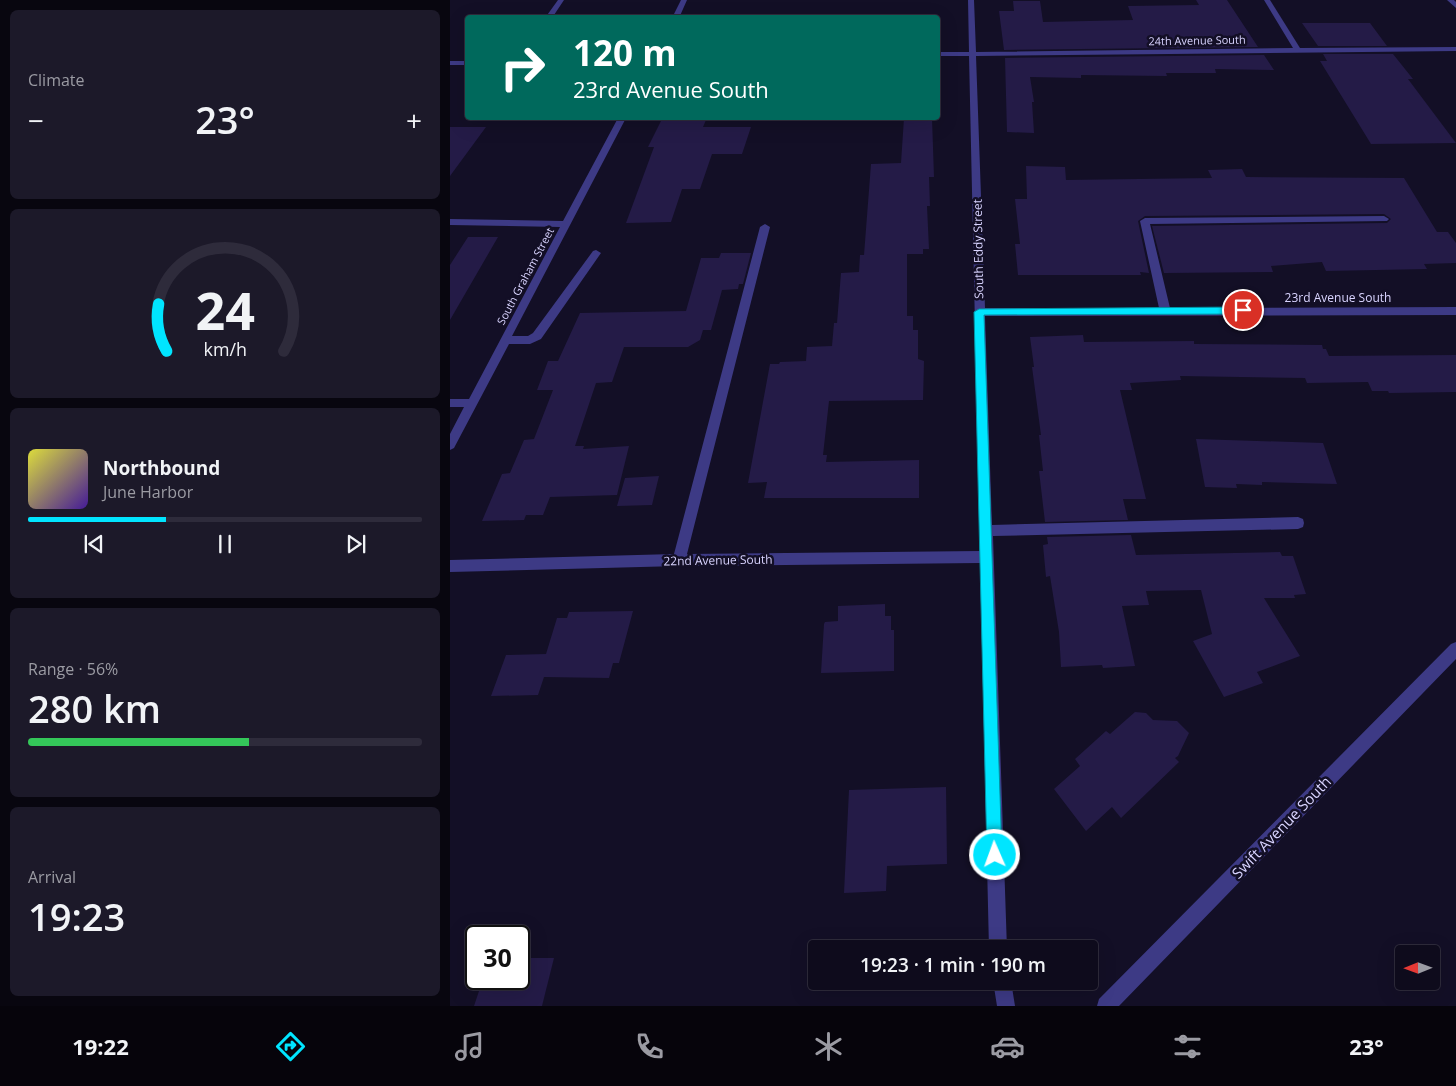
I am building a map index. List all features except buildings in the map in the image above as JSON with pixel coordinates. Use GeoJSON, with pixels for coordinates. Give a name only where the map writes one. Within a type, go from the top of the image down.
{"type":"FeatureCollection","features":[{"type":"Feature","properties":{"kind":"street"},"geometry":{"type":"LineString","coordinates":[[550,15],[561,0]]}},
{"type":"Feature","properties":{"kind":"street"},"geometry":{"type":"LineString","coordinates":[[676,15],[684,0]]}},
{"type":"Feature","properties":{"kind":"street","name":"South Eddy Street"},"geometry":{"type":"LineString","coordinates":[[971,0],[998,940]]}},
{"type":"Feature","properties":{"kind":"street"},"geometry":{"type":"LineString","coordinates":[[1267,0],[1297,50]]}},
{"type":"Feature","properties":{"kind":"street"},"geometry":{"type":"LineString","coordinates":[[1450,0],[1456,6]]}},
{"type":"Feature","properties":{"kind":"street","name":"24th Avenue South"},"geometry":{"type":"LineString","coordinates":[[940,54],[1456,49]]}},
{"type":"Feature","properties":{"kind":"street"},"geometry":{"type":"LineString","coordinates":[[450,63],[465,63]]}},
{"type":"Feature","properties":{"kind":"street","name":"South Graham Street"},"geometry":{"type":"LineString","coordinates":[[450,446],[621,120]]}},
{"type":"Feature","properties":{"kind":"street"},"geometry":{"type":"LineString","coordinates":[[1165,310],[1145,221],[1384,219]]}},
{"type":"Feature","properties":{"kind":"street"},"geometry":{"type":"LineString","coordinates":[[450,222],[566,224]]}},
{"type":"Feature","properties":{"kind":"street"},"geometry":{"type":"LineString","coordinates":[[679,560],[765,227]]}},
{"type":"Feature","properties":{"kind":"street"},"geometry":{"type":"LineString","coordinates":[[505,340],[530,340],[537,336],[596,253]]}},
{"type":"Feature","properties":{"kind":"street","name":"23rd Avenue South"},"geometry":{"type":"LineString","coordinates":[[979,312],[1165,310],[1456,311]]}},
{"type":"Feature","properties":{"kind":"street"},"geometry":{"type":"LineString","coordinates":[[450,403],[472,403]]}},
{"type":"Feature","properties":{"kind":"street"},"geometry":{"type":"LineString","coordinates":[[986,531],[1298,523]]}},
{"type":"Feature","properties":{"kind":"street","name":"22nd Avenue South"},"geometry":{"type":"LineString","coordinates":[[450,566],[679,560],[986,557]]}},
{"type":"Feature","properties":{"kind":"street","name":"Swift Avenue South"},"geometry":{"type":"LineString","coordinates":[[1106,1006],[1456,649]]}},
{"type":"Feature","properties":{"kind":"street"},"geometry":{"type":"LineString","coordinates":[[1003,990],[1006,1006]]}},
{"type":"Feature","properties":{"kind":"route"},"geometry":{"type":"LineString","coordinates":[[995,855],[979,312],[1243,310]]}}]}
